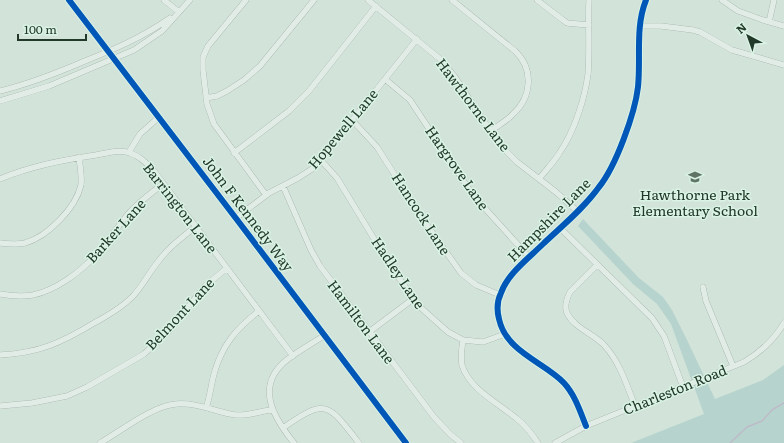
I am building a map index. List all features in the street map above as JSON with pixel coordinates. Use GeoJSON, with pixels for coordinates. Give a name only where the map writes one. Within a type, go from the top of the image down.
{"type":"FeatureCollection","features":[{"type":"Feature","properties":{"kind":"street","name":"John F Kennedy Way"},"geometry":{"type":"LineString","coordinates":[[69,0],[406,443]]}},
{"type":"Feature","properties":{"kind":"street"},"geometry":{"type":"LineString","coordinates":[[164,0],[178,12]]}},
{"type":"Feature","properties":{"kind":"street"},"geometry":{"type":"LineString","coordinates":[[0,101],[42,88],[134,50],[162,31],[190,0]]}},
{"type":"Feature","properties":{"kind":"street"},"geometry":{"type":"LineString","coordinates":[[246,0],[212,41],[205,52],[203,63],[206,98],[214,124],[266,195]]}},
{"type":"Feature","properties":{"kind":"street"},"geometry":{"type":"LineString","coordinates":[[206,98],[217,96],[227,91],[244,80],[260,66],[314,0]]}},
{"type":"Feature","properties":{"kind":"street","name":"Hawthorne Lane"},"geometry":{"type":"LineString","coordinates":[[368,0],[434,54],[450,71],[491,131],[512,157],[561,196],[577,212]]}},
{"type":"Feature","properties":{"kind":"street"},"geometry":{"type":"LineString","coordinates":[[452,0],[515,51],[523,60],[528,72],[528,90],[521,106],[509,118],[491,131]]}},
{"type":"Feature","properties":{"kind":"street"},"geometry":{"type":"LineString","coordinates":[[537,0],[567,22],[589,25]]}},
{"type":"Feature","properties":{"kind":"street"},"geometry":{"type":"LineString","coordinates":[[539,179],[564,146],[586,88],[588,74],[589,0]]}},
{"type":"Feature","properties":{"kind":"street","name":"Hampshire Lane"},"geometry":{"type":"LineString","coordinates":[[586,426],[574,396],[563,383],[516,347],[505,334],[500,326],[498,312],[500,295],[504,286],[512,275],[577,212],[600,187],[608,173],[631,118],[635,102],[638,85],[642,12],[646,0]]}},
{"type":"Feature","properties":{"kind":"street"},"geometry":{"type":"LineString","coordinates":[[722,0],[738,11],[784,26]]}},
{"type":"Feature","properties":{"kind":"street"},"geometry":{"type":"LineString","coordinates":[[770,22],[774,0]]}},
{"type":"Feature","properties":{"kind":"street"},"geometry":{"type":"LineString","coordinates":[[234,152],[289,111],[309,91],[376,6]]}},
{"type":"Feature","properties":{"kind":"street"},"geometry":{"type":"LineString","coordinates":[[0,91],[52,75],[108,52],[144,35],[178,12]]}},
{"type":"Feature","properties":{"kind":"street"},"geometry":{"type":"LineString","coordinates":[[641,26],[661,26],[693,30],[700,32],[732,50],[784,66]]}},
{"type":"Feature","properties":{"kind":"street","name":"Hopewell Lane"},"geometry":{"type":"LineString","coordinates":[[236,218],[266,195],[305,174],[320,159],[417,39]]}},
{"type":"Feature","properties":{"kind":"street","name":"Hargrove Lane"},"geometry":{"type":"LineString","coordinates":[[385,79],[410,100],[455,170],[476,199],[530,257]]}},
{"type":"Feature","properties":{"kind":"street"},"geometry":{"type":"LineString","coordinates":[[129,152],[140,134],[159,117]]}},
{"type":"Feature","properties":{"kind":"street","name":"Hancock Lane"},"geometry":{"type":"LineString","coordinates":[[352,120],[377,146],[422,218],[461,273],[471,282],[500,295]]}},
{"type":"Feature","properties":{"kind":"street","name":"Barrington Lane"},"geometry":{"type":"LineString","coordinates":[[0,179],[42,164],[79,157],[113,152],[129,152],[140,158],[154,171],[293,356]]}},
{"type":"Feature","properties":{"kind":"street"},"geometry":{"type":"LineString","coordinates":[[0,242],[19,244],[32,240],[47,231],[63,216],[76,197],[80,187],[81,176],[79,157]]}},
{"type":"Feature","properties":{"kind":"street","name":"Hadley Lane"},"geometry":{"type":"LineString","coordinates":[[320,159],[337,178],[389,264],[420,307],[444,329],[457,338],[463,340],[483,342],[505,334]]}},
{"type":"Feature","properties":{"kind":"street","name":"Barker Lane"},"geometry":{"type":"LineString","coordinates":[[0,294],[13,296],[34,294],[54,287],[67,279],[95,256],[134,207],[163,184]]}},
{"type":"Feature","properties":{"kind":"street","name":"Hamilton Lane"},"geometry":{"type":"LineString","coordinates":[[283,186],[317,261],[434,417],[461,443]]}},
{"type":"Feature","properties":{"kind":"street"},"geometry":{"type":"LineString","coordinates":[[0,355],[23,353],[54,345],[75,335],[116,311],[138,290],[171,247],[195,227]]}},
{"type":"Feature","properties":{"kind":"street"},"geometry":{"type":"LineString","coordinates":[[560,228],[641,306],[656,324],[664,336],[683,387]]}},
{"type":"Feature","properties":{"kind":"street"},"geometry":{"type":"LineString","coordinates":[[597,265],[570,292],[566,308],[571,318],[609,351],[622,373],[635,406]]}},
{"type":"Feature","properties":{"kind":"street","name":"Belmont Lane"},"geometry":{"type":"LineString","coordinates":[[0,406],[32,403],[67,396],[87,387],[144,354],[168,332],[205,286],[226,268]]}},
{"type":"Feature","properties":{"kind":"street"},"geometry":{"type":"LineString","coordinates":[[703,286],[706,301],[733,366]]}},
{"type":"Feature","properties":{"kind":"street"},"geometry":{"type":"LineString","coordinates":[[369,332],[413,299]]}},
{"type":"Feature","properties":{"kind":"street"},"geometry":{"type":"LineString","coordinates":[[206,408],[216,369],[226,345],[236,330],[259,311]]}},
{"type":"Feature","properties":{"kind":"street","name":"Charleston Road"},"geometry":{"type":"LineString","coordinates":[[555,443],[586,426],[683,387],[751,357],[765,347],[777,335],[784,323]]}},
{"type":"Feature","properties":{"kind":"street"},"geometry":{"type":"LineString","coordinates":[[294,443],[272,410],[270,398],[273,379],[279,368],[293,356],[325,335]]}},
{"type":"Feature","properties":{"kind":"street"},"geometry":{"type":"LineString","coordinates":[[463,340],[461,359],[462,365],[469,378],[485,395],[521,422],[538,443]]}},
{"type":"Feature","properties":{"kind":"street"},"geometry":{"type":"LineString","coordinates":[[100,443],[162,407],[176,403],[191,404],[241,415],[272,410]]}},
{"type":"Feature","properties":{"kind":"street"},"geometry":{"type":"LineString","coordinates":[[283,428],[308,411],[325,408],[335,414],[359,443]]}},
{"type":"Feature","properties":{"kind":"shaded area"},"geometry":{"type":"Polygon","coordinates":[[[583,219],[639,278],[663,297],[672,310],[715,399],[763,380],[784,365],[784,443],[631,443],[704,414],[671,324],[657,304],[633,284],[578,226],[583,219]]]}},
{"type":"Feature","properties":{"kind":"waterway"},"geometry":{"type":"LineString","coordinates":[[730,443],[747,427],[762,421],[772,410],[784,403]]}},
{"type":"Feature","properties":{"kind":"cycle path"},"geometry":{"type":"LineString","coordinates":[[69,0],[406,443]]}},
{"type":"Feature","properties":{"kind":"cycle path"},"geometry":{"type":"LineString","coordinates":[[586,426],[574,398],[564,383],[527,356],[509,340],[499,319],[498,303],[504,286],[514,272],[587,202],[599,187],[612,166],[629,125],[636,98],[639,76],[639,32],[646,0]]}},
{"type":"Feature","properties":{"kind":"place","name":"Hawthorne Park Elementary School"},"geometry":{"type":"Point","coordinates":[695,177]}}]}
